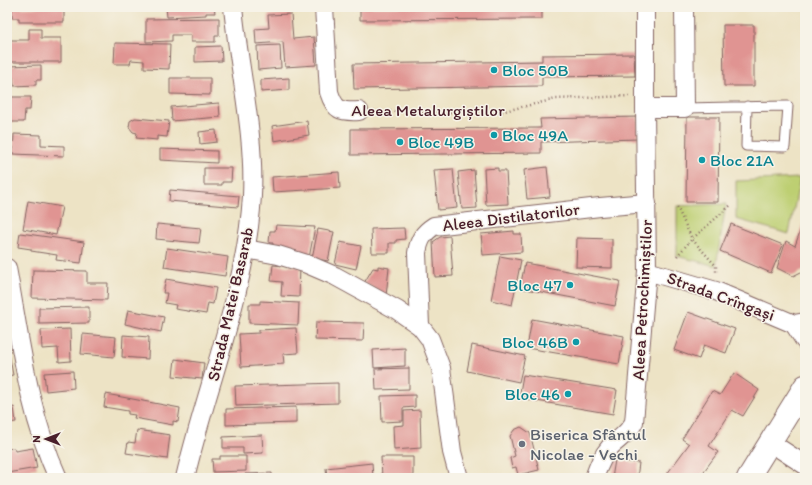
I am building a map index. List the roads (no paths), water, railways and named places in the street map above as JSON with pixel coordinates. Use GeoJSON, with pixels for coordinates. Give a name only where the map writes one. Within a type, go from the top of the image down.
{"type":"FeatureCollection","features":[{"type":"Feature","properties":{"kind":"main road"},"geometry":{"type":"LineString","coordinates":[[748,478],[805,386]]}},
{"type":"Feature","properties":{"kind":"street","name":"Strada Matei Basarab"},"geometry":{"type":"LineString","coordinates":[[185,478],[221,350],[246,249],[252,195],[250,132],[234,7]]}},
{"type":"Feature","properties":{"kind":"street","name":"Aleea Metalurgiștilor"},"geometry":{"type":"LineString","coordinates":[[324,7],[329,92],[331,100],[339,110],[345,112],[359,111]]}},
{"type":"Feature","properties":{"kind":"street","name":"Aleea Petrochimiștilor"},"geometry":{"type":"LineString","coordinates":[[594,478],[604,455],[610,447],[630,431],[634,422],[647,271],[645,7]]}},
{"type":"Feature","properties":{"kind":"street"},"geometry":{"type":"LineString","coordinates":[[645,102],[685,108],[684,7]]}},
{"type":"Feature","properties":{"kind":"street","name":"Aleea Distilatorilor"},"geometry":{"type":"LineString","coordinates":[[420,326],[417,253],[418,242],[424,232],[434,226],[647,203]]}},
{"type":"Feature","properties":{"kind":"street"},"geometry":{"type":"LineString","coordinates":[[246,249],[286,257],[335,276],[397,310],[420,326],[430,339],[441,368],[452,452],[460,478]]}},
{"type":"Feature","properties":{"kind":"street"},"geometry":{"type":"LineString","coordinates":[[7,268],[35,410],[47,453],[58,478]]}},
{"type":"Feature","properties":{"kind":"street","name":"Strada Crîngași"},"geometry":{"type":"LineString","coordinates":[[647,271],[716,291],[800,323],[805,341]]}},
{"type":"Feature","properties":{"kind":"street"},"geometry":{"type":"LineString","coordinates":[[771,443],[805,464]]}},
{"type":"Feature","properties":{"kind":"lane"},"geometry":{"type":"LineString","coordinates":[[685,108],[747,106],[788,106],[785,147],[746,146],[747,106]]}},
{"type":"Feature","properties":{"kind":"place","name":"Bloc 50B"},"geometry":{"type":"Point","coordinates":[494,70]}},
{"type":"Feature","properties":{"kind":"place","name":"Bloc 49A"},"geometry":{"type":"Point","coordinates":[494,135]}},
{"type":"Feature","properties":{"kind":"place","name":"Bloc 49B"},"geometry":{"type":"Point","coordinates":[400,142]}},
{"type":"Feature","properties":{"kind":"place","name":"Bloc 21A"},"geometry":{"type":"Point","coordinates":[702,160]}},
{"type":"Feature","properties":{"kind":"place","name":"Bloc 47"},"geometry":{"type":"Point","coordinates":[570,285]}},
{"type":"Feature","properties":{"kind":"place","name":"Bloc 46B"},"geometry":{"type":"Point","coordinates":[576,342]}},
{"type":"Feature","properties":{"kind":"place","name":"Bloc 46"},"geometry":{"type":"Point","coordinates":[568,394]}},
{"type":"Feature","properties":{"kind":"place","name":"Biserica Sfântul Nicolae - Vechi"},"geometry":{"type":"Point","coordinates":[522,444]}}]}
